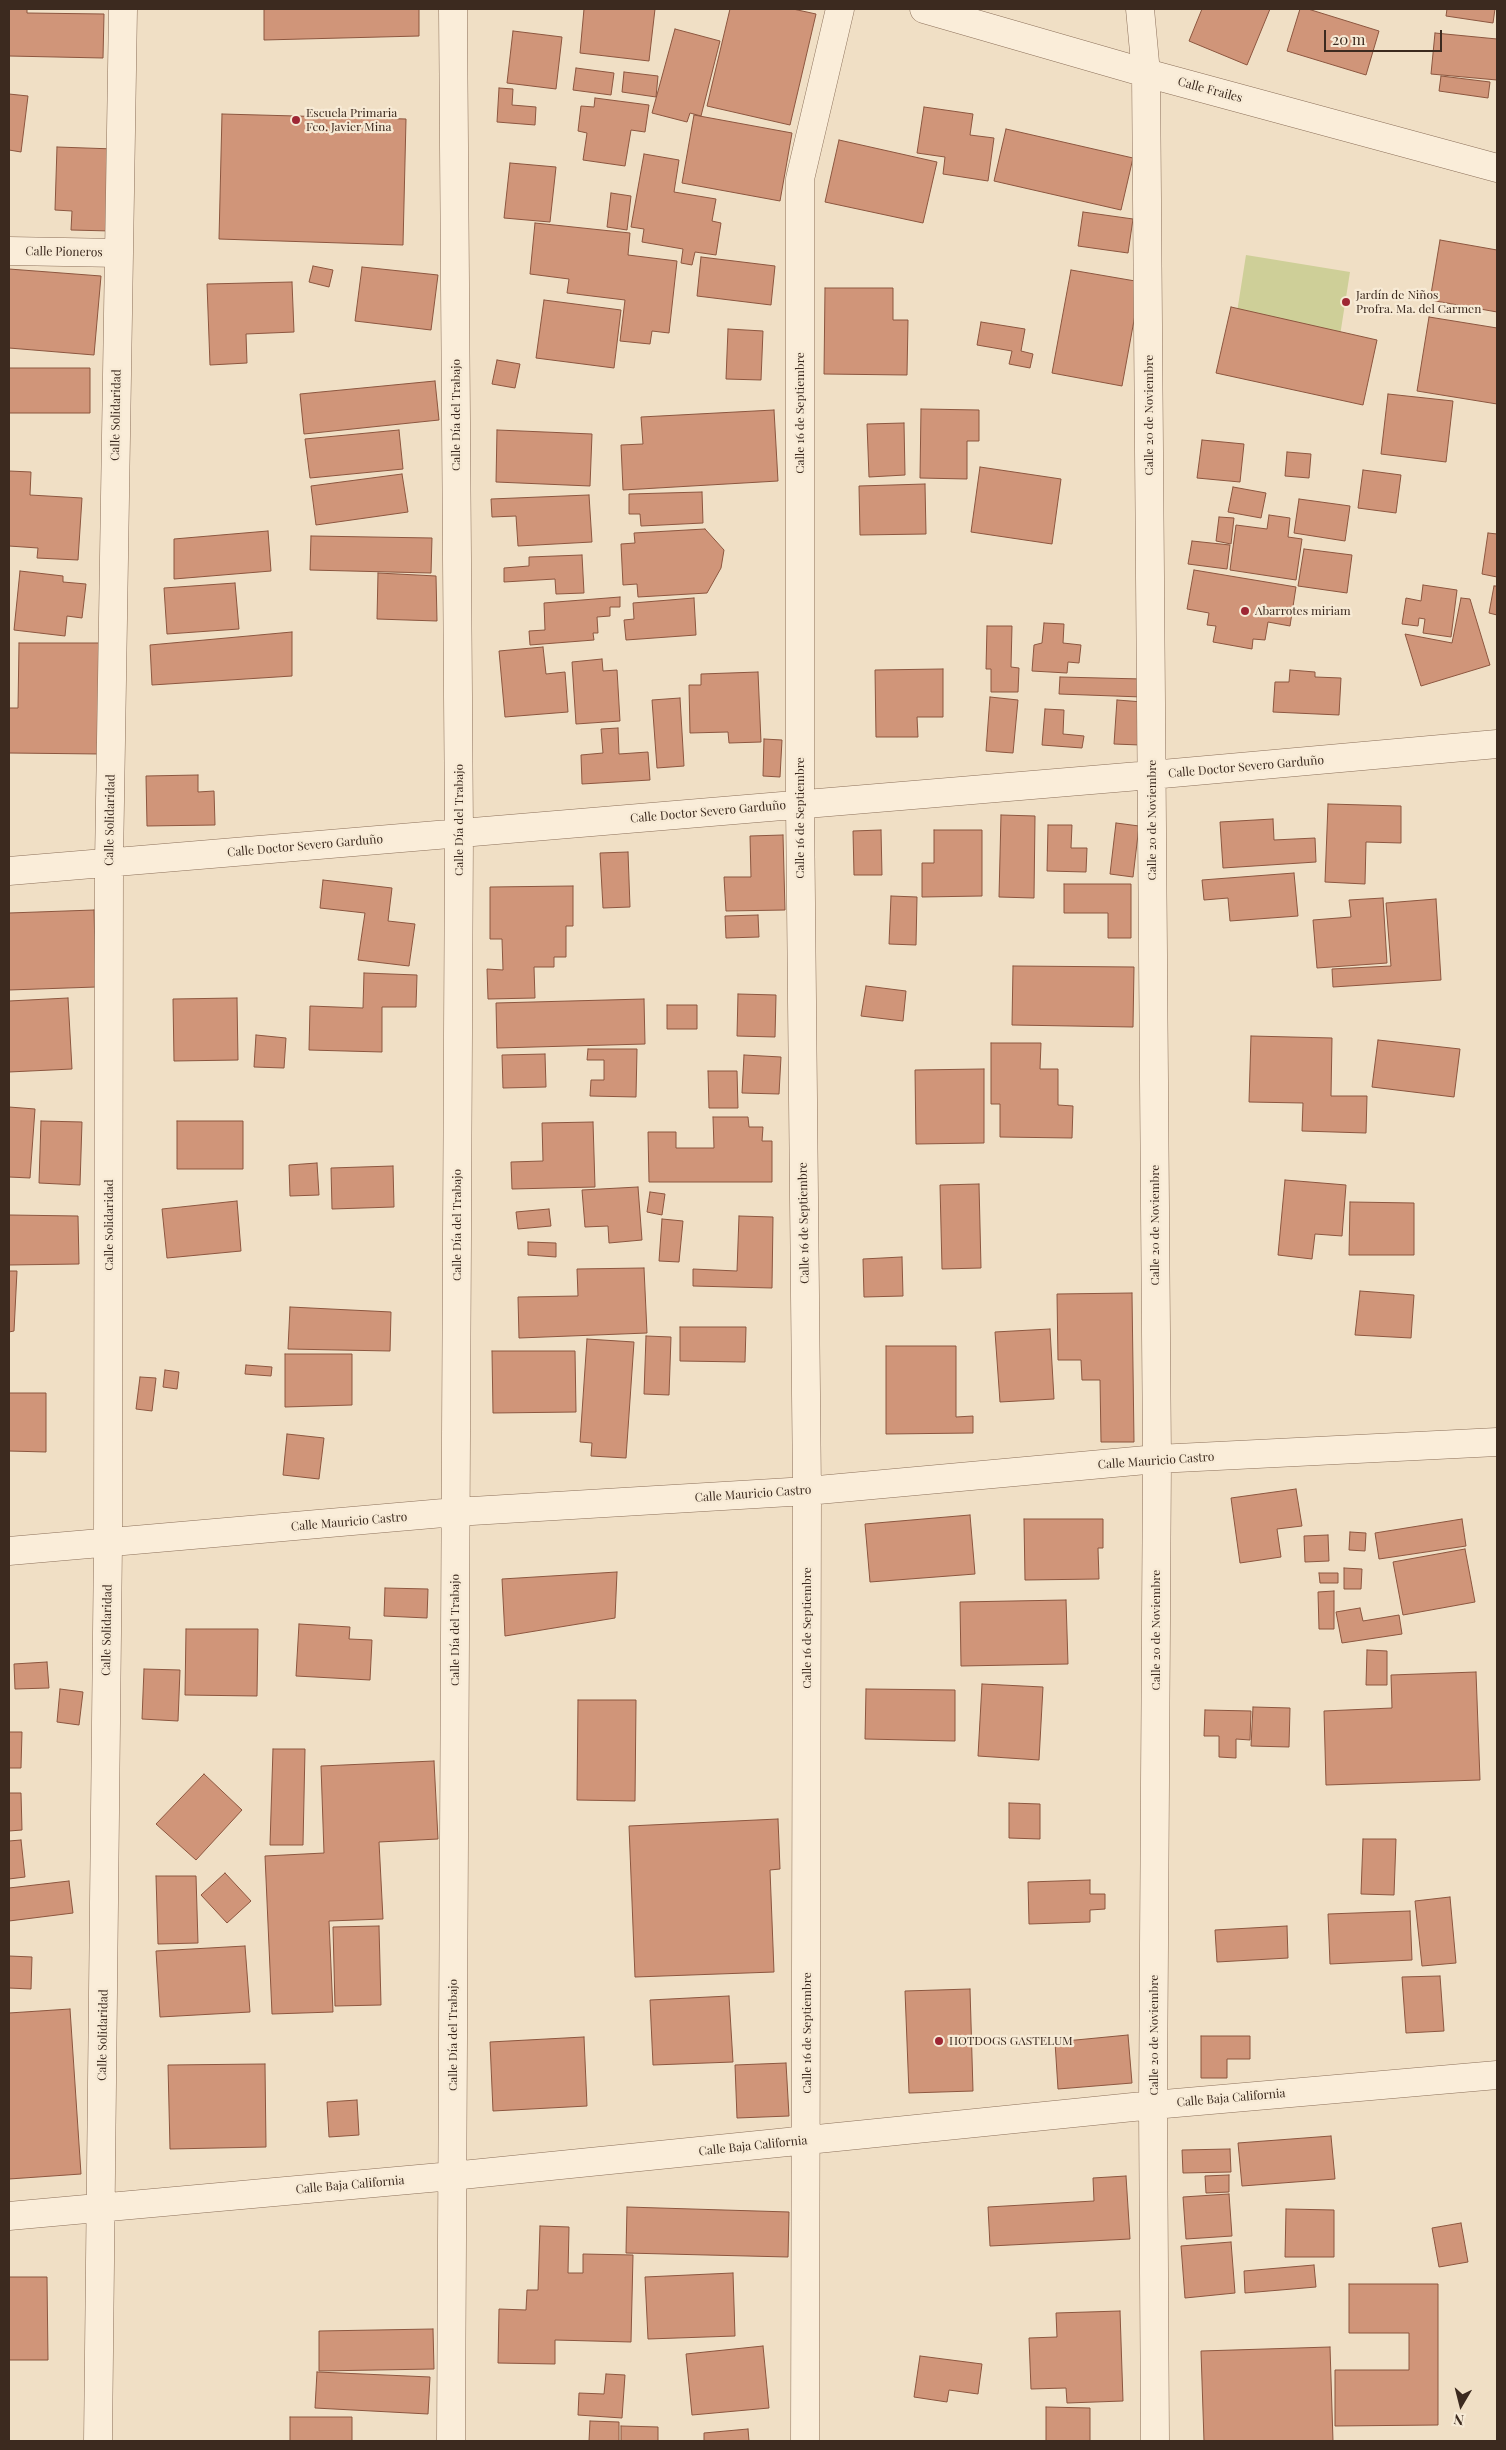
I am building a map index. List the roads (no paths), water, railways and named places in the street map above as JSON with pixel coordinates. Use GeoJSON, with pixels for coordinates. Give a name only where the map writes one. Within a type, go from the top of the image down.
{"type":"FeatureCollection","features":[{"type":"Feature","properties":{"kind":"street","name":"Calle Solidaridad"},"geometry":{"type":"LineString","coordinates":[[98,2441],[108,1543],[109,862],[123,9]]}},
{"type":"Feature","properties":{"kind":"street","name":"Calle Día del Trabajo"},"geometry":{"type":"LineString","coordinates":[[451,2441],[459,833],[453,9]]}},
{"type":"Feature","properties":{"kind":"street","name":"Calle 16 de Septiembre"},"geometry":{"type":"LineString","coordinates":[[805,2441],[807,1491],[800,805],[800,179],[840,9]]}},
{"type":"Feature","properties":{"kind":"street","name":"Calle Frailes"},"geometry":{"type":"LineString","coordinates":[[924,9],[1146,73],[1497,168]]}},
{"type":"Feature","properties":{"kind":"street","name":"Calle 20 de Noviembre"},"geometry":{"type":"LineString","coordinates":[[1140,9],[1146,73],[1157,1459],[1154,2105],[1155,2441]]}},
{"type":"Feature","properties":{"kind":"street","name":"Calle Pioneros"},"geometry":{"type":"LineString","coordinates":[[9,251],[119,253]]}},
{"type":"Feature","properties":{"kind":"street","name":"Calle Doctor Severo Garduño"},"geometry":{"type":"LineString","coordinates":[[9,871],[1152,775],[1497,744]]}},
{"type":"Feature","properties":{"kind":"street","name":"Calle Mauricio Castro"},"geometry":{"type":"LineString","coordinates":[[9,1551],[455,1512],[807,1491],[1157,1459],[1497,1442]]}},
{"type":"Feature","properties":{"kind":"street","name":"Calle Baja California"},"geometry":{"type":"LineString","coordinates":[[9,2216],[452,2176],[1154,2105],[1497,2075]]}},
{"type":"Feature","properties":{"kind":"place","name":"Escuela Primaria Fco. Javier Mina"},"geometry":{"type":"Point","coordinates":[296,120]}},
{"type":"Feature","properties":{"kind":"place","name":"Jardín de Niños Profra. Ma. del Carmen"},"geometry":{"type":"Point","coordinates":[1346,302]}},
{"type":"Feature","properties":{"kind":"place","name":"Abarrotes miriam"},"geometry":{"type":"Point","coordinates":[1245,611]}},
{"type":"Feature","properties":{"kind":"place","name":"HOTDOGS GASTELUM"},"geometry":{"type":"Point","coordinates":[939,2041]}}]}
